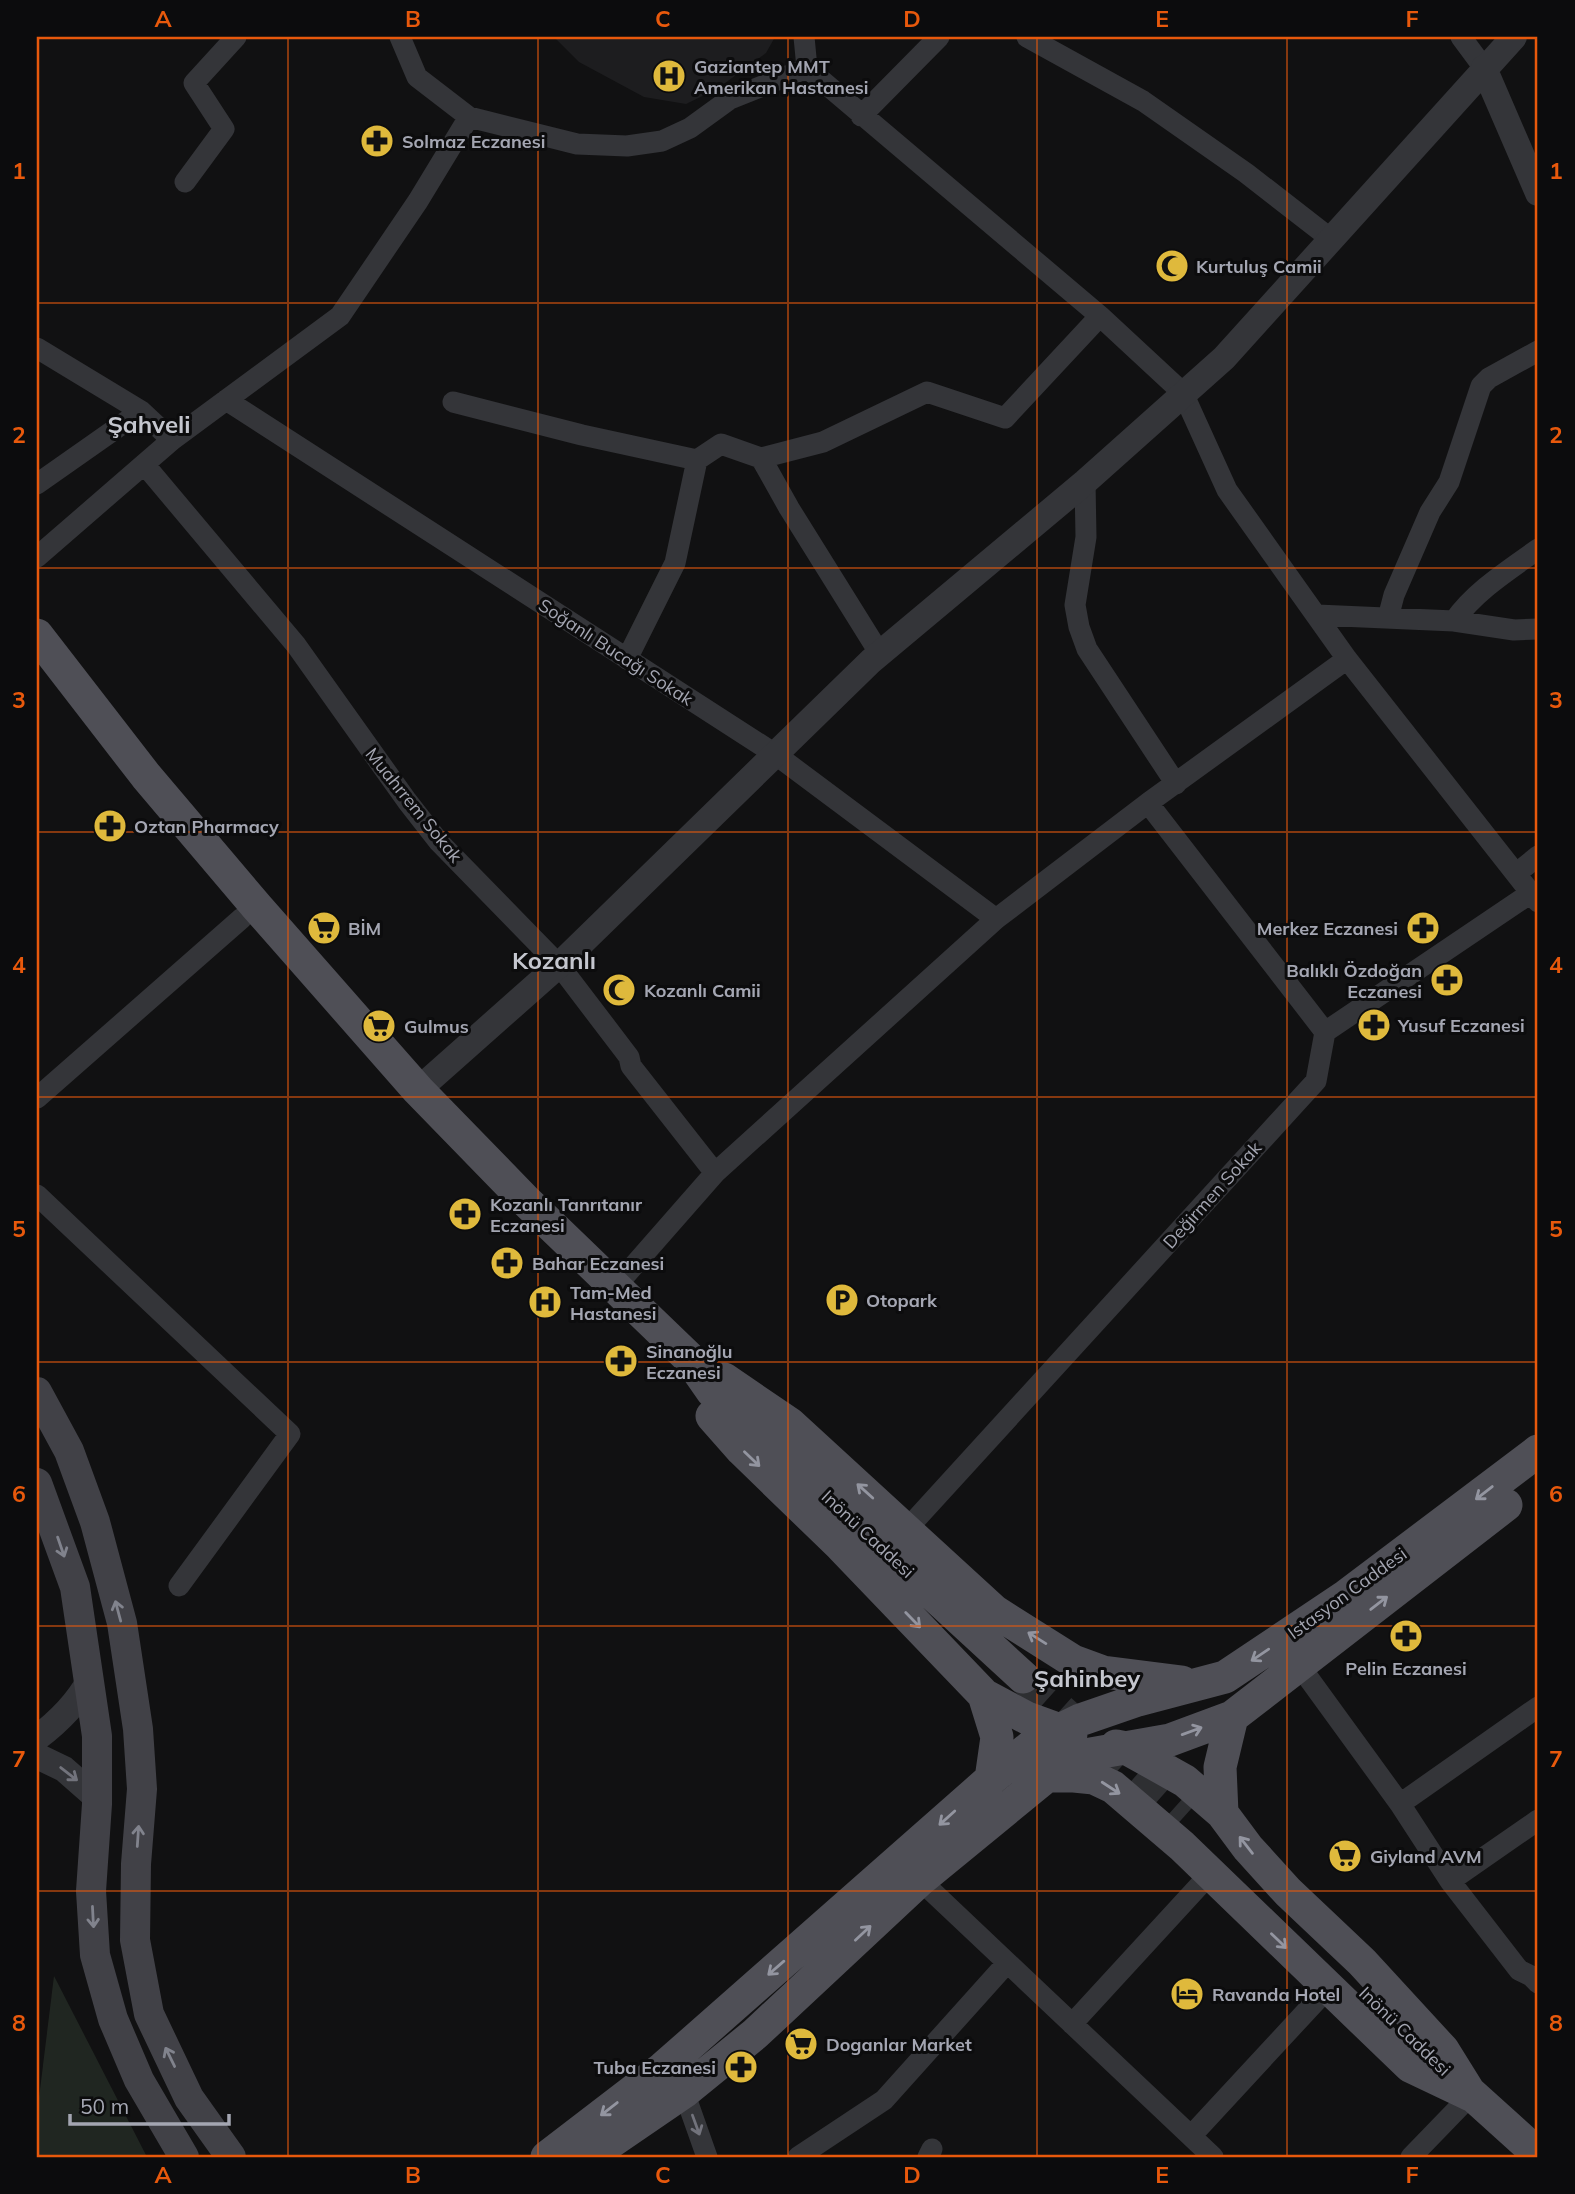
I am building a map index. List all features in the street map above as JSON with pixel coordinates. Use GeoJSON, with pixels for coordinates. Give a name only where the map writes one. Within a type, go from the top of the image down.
{"type":"FeatureCollection","features":[{"type":"Feature","properties":{"kind":"main road"},"geometry":{"type":"LineString","coordinates":[[37,635],[146,776],[418,1090],[527,1202],[615,1287],[682,1364],[711,1415],[741,1450],[841,1546],[984,1695],[1027,1718],[1058,1730],[1126,1748],[1185,1781],[1222,1813],[1256,1857],[1288,1892],[1362,1962],[1443,2050],[1471,2095]]}},
{"type":"Feature","properties":{"kind":"main road"},"geometry":{"type":"LineString","coordinates":[[37,659],[242,918],[393,1094],[513,1220],[600,1304],[682,1364],[790,1424],[994,1611],[1073,1661],[1103,1672],[1195,1684]]}},
{"type":"Feature","properties":{"kind":"main road","name":"Inönü Caddesi"},"geometry":{"type":"LineString","coordinates":[[682,1364],[1023,1677]]}},
{"type":"Feature","properties":{"kind":"main road"},"geometry":{"type":"LineString","coordinates":[[37,1392],[69,1451],[95,1522],[122,1623],[138,1729],[142,1789],[136,1864],[135,1940],[149,2014],[189,2098],[231,2157]]}},
{"type":"Feature","properties":{"kind":"main road","name":"Istasyon Caddesi"},"geometry":{"type":"LineString","coordinates":[[673,2080],[990,1779],[1039,1740],[1080,1720],[1138,1700],[1225,1677],[1346,1596],[1538,1451]]}},
{"type":"Feature","properties":{"kind":"main road"},"geometry":{"type":"LineString","coordinates":[[547,2157],[673,2080],[755,2034],[920,1880],[1059,1766],[1085,1755],[1170,1740],[1232,1717],[1538,1480]]}},
{"type":"Feature","properties":{"kind":"main road"},"geometry":{"type":"LineString","coordinates":[[37,1483],[75,1587],[97,1737],[97,1798],[91,1891],[95,1955],[113,2019],[139,2080],[184,2157]]}},
{"type":"Feature","properties":{"kind":"main road"},"geometry":{"type":"LineString","coordinates":[[984,1695],[997,1737],[990,1779]]}},
{"type":"Feature","properties":{"kind":"main road"},"geometry":{"type":"LineString","coordinates":[[1222,1813],[1220,1767],[1232,1717]]}},
{"type":"Feature","properties":{"kind":"main road"},"geometry":{"type":"LineString","coordinates":[[1046,1776],[1094,1778],[1113,1787],[1182,1846],[1209,1875],[1410,2066],[1471,2095]]}},
{"type":"Feature","properties":{"kind":"main road","name":"Inönü Caddesi"},"geometry":{"type":"LineString","coordinates":[[1182,1819],[1471,2095],[1538,2154]]}},
{"type":"Feature","properties":{"kind":"main road"},"geometry":{"type":"LineString","coordinates":[[589,2157],[673,2080]]}},
{"type":"Feature","properties":{"kind":"street"},"geometry":{"type":"LineString","coordinates":[[185,182],[224,129],[194,83],[236,37]]}},
{"type":"Feature","properties":{"kind":"street"},"geometry":{"type":"LineString","coordinates":[[400,37],[417,77],[469,117],[577,144],[639,145],[662,141],[690,128],[730,99],[807,68]]}},
{"type":"Feature","properties":{"kind":"street"},"geometry":{"type":"LineString","coordinates":[[804,37],[807,68],[1100,316],[1184,393],[1227,490],[1347,659],[1535,897],[1325,1032],[1148,803]]}},
{"type":"Feature","properties":{"kind":"street"},"geometry":{"type":"LineString","coordinates":[[861,116],[939,37]]}},
{"type":"Feature","properties":{"kind":"street"},"geometry":{"type":"LineString","coordinates":[[1027,37],[1143,101],[1245,173],[1331,239]]}},
{"type":"Feature","properties":{"kind":"street"},"geometry":{"type":"LineString","coordinates":[[1461,37],[1484,68],[1536,179]]}},
{"type":"Feature","properties":{"kind":"street"},"geometry":{"type":"LineString","coordinates":[[418,1090],[559,965],[880,654],[1085,482],[1223,358],[1514,37]]}},
{"type":"Feature","properties":{"kind":"street"},"geometry":{"type":"LineString","coordinates":[[37,557],[172,440],[341,316],[418,201],[469,117]]}},
{"type":"Feature","properties":{"kind":"street"},"geometry":{"type":"LineString","coordinates":[[453,402],[582,435],[696,460],[721,444],[761,458],[822,442],[927,392],[1005,418],[1100,316]]}},
{"type":"Feature","properties":{"kind":"street"},"geometry":{"type":"LineString","coordinates":[[37,348],[141,411],[172,440]]}},
{"type":"Feature","properties":{"kind":"street"},"geometry":{"type":"LineString","coordinates":[[1388,618],[1394,595],[1430,512],[1449,481],[1481,386],[1489,378],[1538,351]]}},
{"type":"Feature","properties":{"kind":"street","name":"Soğanlı Bucağı Sokak"},"geometry":{"type":"LineString","coordinates":[[226,400],[775,754],[996,919]]}},
{"type":"Feature","properties":{"kind":"street"},"geometry":{"type":"LineString","coordinates":[[37,484],[141,411]]}},
{"type":"Feature","properties":{"kind":"street"},"geometry":{"type":"LineString","coordinates":[[761,458],[880,654]]}},
{"type":"Feature","properties":{"kind":"street"},"geometry":{"type":"LineString","coordinates":[[627,659],[675,563],[696,460]]}},
{"type":"Feature","properties":{"kind":"street","name":"Muahrrem Sokak"},"geometry":{"type":"LineString","coordinates":[[144,464],[296,645],[407,802],[439,842],[559,965],[629,1057],[631,1066],[715,1173]]}},
{"type":"Feature","properties":{"kind":"street"},"geometry":{"type":"LineString","coordinates":[[1085,482],[1086,537],[1074,605],[1079,627],[1087,649],[1176,784]]}},
{"type":"Feature","properties":{"kind":"street"},"geometry":{"type":"LineString","coordinates":[[1454,621],[1463,608],[1487,587],[1538,549]]}},
{"type":"Feature","properties":{"kind":"street"},"geometry":{"type":"LineString","coordinates":[[1317,615],[1454,621],[1514,631],[1538,629]]}},
{"type":"Feature","properties":{"kind":"street"},"geometry":{"type":"LineString","coordinates":[[615,1287],[715,1173],[996,919],[1148,803],[1347,659]]}},
{"type":"Feature","properties":{"kind":"street"},"geometry":{"type":"LineString","coordinates":[[1517,873],[1538,856]]}},
{"type":"Feature","properties":{"kind":"street"},"geometry":{"type":"LineString","coordinates":[[37,1098],[242,918]]}},
{"type":"Feature","properties":{"kind":"street","name":"Değirmen Sokak"},"geometry":{"type":"LineString","coordinates":[[906,1530],[1316,1081],[1325,1032]]}},
{"type":"Feature","properties":{"kind":"street"},"geometry":{"type":"LineString","coordinates":[[37,1195],[290,1434],[179,1586]]}},
{"type":"Feature","properties":{"kind":"street"},"geometry":{"type":"LineString","coordinates":[[1299,1665],[1400,1804],[1450,1881],[1519,1970],[1538,1983]]}},
{"type":"Feature","properties":{"kind":"street"},"geometry":{"type":"LineString","coordinates":[[37,1738],[63,1717],[89,1681]]}},
{"type":"Feature","properties":{"kind":"street"},"geometry":{"type":"LineString","coordinates":[[1400,1804],[1538,1707]]}},
{"type":"Feature","properties":{"kind":"street"},"geometry":{"type":"LineString","coordinates":[[37,1756],[64,1769],[97,1798]]}},
{"type":"Feature","properties":{"kind":"street"},"geometry":{"type":"LineString","coordinates":[[1450,1881],[1538,1820]]}},
{"type":"Feature","properties":{"kind":"street"},"geometry":{"type":"LineString","coordinates":[[1072,2024],[1209,1875]]}},
{"type":"Feature","properties":{"kind":"street"},"geometry":{"type":"LineString","coordinates":[[920,1880],[1213,2157]]}},
{"type":"Feature","properties":{"kind":"street"},"geometry":{"type":"LineString","coordinates":[[798,2157],[884,2100],[1007,1963]]}},
{"type":"Feature","properties":{"kind":"street"},"geometry":{"type":"LineString","coordinates":[[1191,2136],[1328,1988]]}},
{"type":"Feature","properties":{"kind":"street"},"geometry":{"type":"LineString","coordinates":[[673,2080],[707,2157]]}},
{"type":"Feature","properties":{"kind":"street"},"geometry":{"type":"LineString","coordinates":[[1411,2157],[1471,2095]]}},
{"type":"Feature","properties":{"kind":"shaded area","name":"Gaziantep MMT Amerikan Hastanesi"},"geometry":{"type":"Polygon","coordinates":[[[554,37],[775,37],[766,53],[717,89],[686,104],[644,97],[579,62],[554,37]]]}},
{"type":"Feature","properties":{"kind":"shaded area"},"geometry":{"type":"Polygon","coordinates":[[[54,1976],[147,2157],[37,2157],[37,2114],[54,1976]]]}},
{"type":"Feature","properties":{"kind":"tunnel"},"geometry":{"type":"LineString","coordinates":[[1023,1677],[1182,1819]]}},
{"type":"Feature","properties":{"kind":"place","name":"Gaziantep MMT Amerikan Hastanesi"},"geometry":{"type":"Point","coordinates":[669,76]}},
{"type":"Feature","properties":{"kind":"place","name":"Solmaz Eczanesi"},"geometry":{"type":"Point","coordinates":[377,141]}},
{"type":"Feature","properties":{"kind":"place","name":"Kurtuluş Camii"},"geometry":{"type":"Point","coordinates":[1172,266]}},
{"type":"Feature","properties":{"kind":"place","name":"Oztan Pharmacy"},"geometry":{"type":"Point","coordinates":[110,826]}},
{"type":"Feature","properties":{"kind":"place","name":"BİM"},"geometry":{"type":"Point","coordinates":[324,928]}},
{"type":"Feature","properties":{"kind":"place","name":"Merkez Eczanesi"},"geometry":{"type":"Point","coordinates":[1423,928]}},
{"type":"Feature","properties":{"kind":"place","name":"Balıklı Özdoğan Eczanesi"},"geometry":{"type":"Point","coordinates":[1447,980]}},
{"type":"Feature","properties":{"kind":"place","name":"Kozanlı Camii"},"geometry":{"type":"Point","coordinates":[619,990]}},
{"type":"Feature","properties":{"kind":"place","name":"Yusuf Eczanesi"},"geometry":{"type":"Point","coordinates":[1374,1025]}},
{"type":"Feature","properties":{"kind":"place","name":"Gulmus"},"geometry":{"type":"Point","coordinates":[379,1026]}},
{"type":"Feature","properties":{"kind":"place","name":"Kozanlı Tanrıtanır Eczanesi"},"geometry":{"type":"Point","coordinates":[465,1214]}},
{"type":"Feature","properties":{"kind":"place","name":"Bahar Eczanesi"},"geometry":{"type":"Point","coordinates":[507,1263]}},
{"type":"Feature","properties":{"kind":"place","name":"Otopark"},"geometry":{"type":"Point","coordinates":[842,1300]}},
{"type":"Feature","properties":{"kind":"place","name":"Tam-Med Hastanesi"},"geometry":{"type":"Point","coordinates":[545,1302]}},
{"type":"Feature","properties":{"kind":"place","name":"Sinanoğlu Eczanesi"},"geometry":{"type":"Point","coordinates":[621,1361]}},
{"type":"Feature","properties":{"kind":"place","name":"Pelin Eczanesi"},"geometry":{"type":"Point","coordinates":[1406,1636]}},
{"type":"Feature","properties":{"kind":"place","name":"Giyland AVM"},"geometry":{"type":"Point","coordinates":[1345,1856]}},
{"type":"Feature","properties":{"kind":"place","name":"Ravanda Hotel"},"geometry":{"type":"Point","coordinates":[1187,1994]}},
{"type":"Feature","properties":{"kind":"place","name":"Doganlar Market"},"geometry":{"type":"Point","coordinates":[801,2044]}},
{"type":"Feature","properties":{"kind":"place","name":"Tuba Eczanesi"},"geometry":{"type":"Point","coordinates":[741,2067]}},
{"type":"Feature","properties":{"kind":"district","name":"Şahveli"},"geometry":{"type":"Point","coordinates":[149,424]}},
{"type":"Feature","properties":{"kind":"district","name":"Kozanlı"},"geometry":{"type":"Point","coordinates":[554,960]}},
{"type":"Feature","properties":{"kind":"district","name":"Şahinbey"},"geometry":{"type":"Point","coordinates":[1087,1678]}}]}
